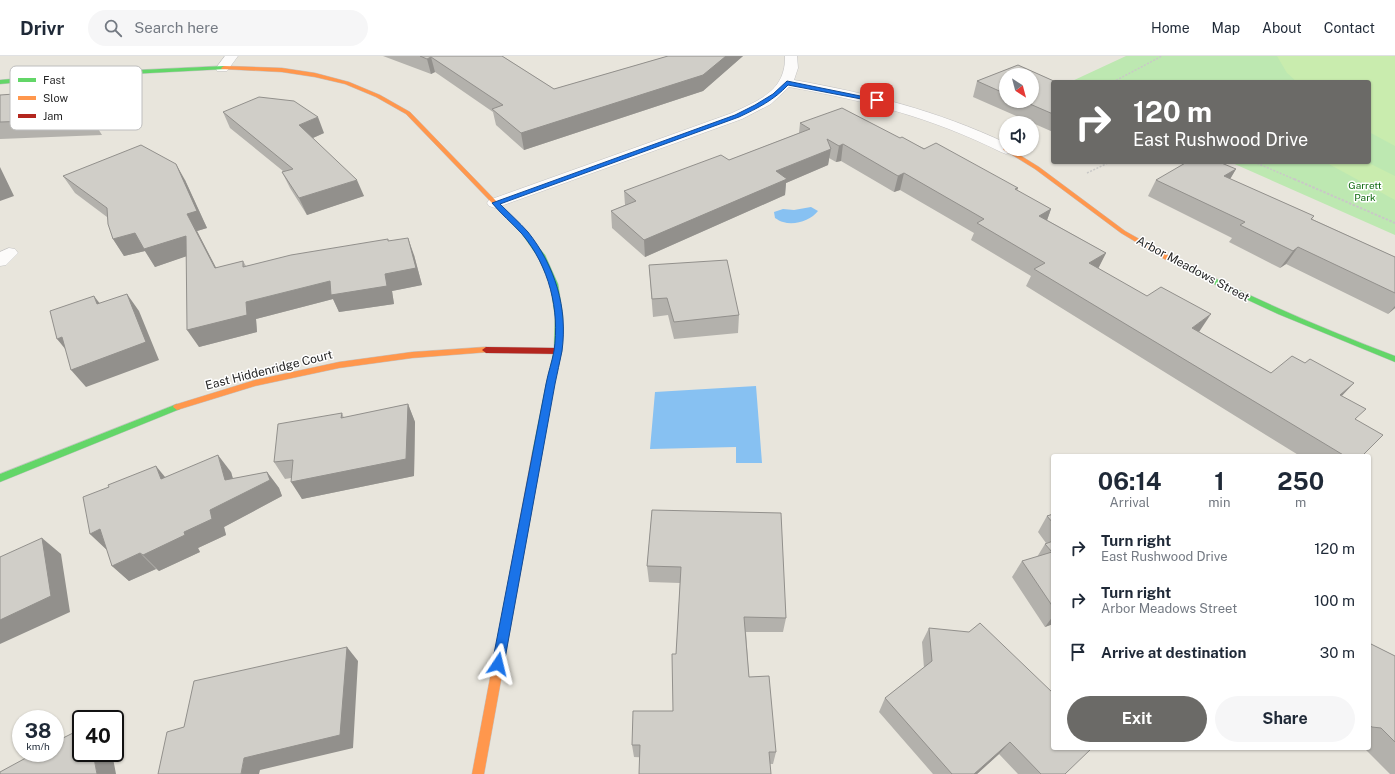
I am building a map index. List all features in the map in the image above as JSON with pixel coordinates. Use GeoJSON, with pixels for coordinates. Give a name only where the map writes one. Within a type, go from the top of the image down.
{"type":"FeatureCollection","features":[{"type":"Feature","properties":{"kind":"street"},"geometry":{"type":"LineString","coordinates":[[222,68],[232,56]]}},
{"type":"Feature","properties":{"kind":"street"},"geometry":{"type":"LineString","coordinates":[[495,203],[737,116],[757,107],[775,95],[787,83],[792,70],[791,56]]}},
{"type":"Feature","properties":{"kind":"street"},"geometry":{"type":"LineString","coordinates":[[142,71],[222,68],[272,69],[307,73],[358,86],[390,100],[408,113],[524,233],[542,257],[554,284],[559,316],[558,351],[549,392],[478,774]]}},
{"type":"Feature","properties":{"kind":"street"},"geometry":{"type":"LineString","coordinates":[[0,82],[10,81]]}},
{"type":"Feature","properties":{"kind":"street","name":"Arbor Meadows Street"},"geometry":{"type":"LineString","coordinates":[[787,83],[850,94],[889,103],[951,124],[999,146]]}},
{"type":"Feature","properties":{"kind":"street","name":"Arbor Meadows Street"},"geometry":{"type":"LineString","coordinates":[[1017,156],[1057,182],[1123,232],[1183,266],[1244,297],[1330,334],[1395,359]]}},
{"type":"Feature","properties":{"kind":"street","name":"East Hiddenridge Court"},"geometry":{"type":"LineString","coordinates":[[0,478],[187,403],[255,384],[339,365],[412,355],[483,350],[558,351]]}},
{"type":"Feature","properties":{"kind":"path"},"geometry":{"type":"LineString","coordinates":[[1115,80],[1162,56]]}},
{"type":"Feature","properties":{"kind":"path"},"geometry":{"type":"LineString","coordinates":[[1081,176],[1106,164]]}},
{"type":"Feature","properties":{"kind":"path"},"geometry":{"type":"LineString","coordinates":[[1259,164],[1395,223]]}},
{"type":"Feature","properties":{"kind":"green space","name":"Garrett Park"},"geometry":{"type":"Polygon","coordinates":[[[1126,56],[1395,56],[1395,235],[1235,164],[1371,164],[1371,80],[1074,80],[1126,56]]]}},
{"type":"Feature","properties":{"kind":"green space"},"geometry":{"type":"Polygon","coordinates":[[[1277,56],[1395,56],[1395,146],[1371,133],[1371,80],[1295,80],[1287,73],[1277,56]]]}},
{"type":"Feature","properties":{"kind":"green space"},"geometry":{"type":"Polygon","coordinates":[[[1329,164],[1371,164],[1395,176],[1395,200],[1329,164]]]}},
{"type":"Feature","properties":{"kind":"water"},"geometry":{"type":"Polygon","coordinates":[[[811,207],[818,211],[811,217],[798,223],[781,222],[775,218],[774,212],[783,209],[794,210],[811,207]]]}},
{"type":"Feature","properties":{"kind":"water"},"geometry":{"type":"Polygon","coordinates":[[[756,386],[762,463],[736,463],[736,447],[650,449],[655,392],[756,386]]]}},
{"type":"Feature","properties":{"kind":"building"},"geometry":{"type":"Polygon","coordinates":[[[420,56],[502,56],[554,89],[668,56],[726,56],[703,75],[521,133],[492,109],[503,105],[431,57],[427,59],[420,56]]]}},
{"type":"Feature","properties":{"kind":"building"},"geometry":{"type":"Polygon","coordinates":[[[1018,65],[1025,68],[1010,68],[1018,65]]]}},
{"type":"Feature","properties":{"kind":"building"},"geometry":{"type":"Polygon","coordinates":[[[999,72],[999,91],[977,81],[999,72]]]}},
{"type":"Feature","properties":{"kind":"building"},"geometry":{"type":"Polygon","coordinates":[[[1039,74],[1052,80],[1051,113],[1039,108],[1039,74]]]}},
{"type":"Feature","properties":{"kind":"building"},"geometry":{"type":"Polygon","coordinates":[[[10,94],[10,122],[0,122],[0,95],[10,94]]]}},
{"type":"Feature","properties":{"kind":"building"},"geometry":{"type":"Polygon","coordinates":[[[259,97],[294,101],[318,117],[299,125],[357,180],[299,198],[282,172],[293,169],[223,112],[259,97]]]}},
{"type":"Feature","properties":{"kind":"building"},"geometry":{"type":"Polygon","coordinates":[[[842,108],[924,149],[936,143],[1018,188],[1015,189],[1051,209],[1039,216],[1106,253],[1089,263],[1147,296],[1161,287],[1211,314],[1192,328],[1271,373],[1292,356],[1305,363],[1310,359],[1354,383],[1340,395],[1366,409],[1355,419],[1383,435],[1364,454],[1342,454],[1034,269],[1045,263],[977,223],[984,219],[904,173],[898,176],[843,144],[839,146],[827,139],[831,149],[776,171],[787,179],[644,240],[611,211],[636,201],[624,191],[721,155],[729,160],[810,129],[800,123],[842,108]]]}},
{"type":"Feature","properties":{"kind":"building"},"geometry":{"type":"Polygon","coordinates":[[[141,145],[176,164],[197,211],[187,214],[215,268],[243,261],[243,267],[291,255],[388,239],[388,241],[408,238],[416,268],[385,274],[387,286],[331,295],[330,281],[246,302],[247,315],[187,330],[186,236],[144,249],[135,233],[113,239],[108,224],[107,208],[63,176],[141,145]]]}},
{"type":"Feature","properties":{"kind":"building"},"geometry":{"type":"Polygon","coordinates":[[[1184,164],[1224,164],[1236,169],[1224,176],[1314,216],[1311,219],[1395,257],[1395,293],[1298,247],[1293,251],[1240,225],[1245,222],[1156,180],[1184,164]]]}},
{"type":"Feature","properties":{"kind":"building"},"geometry":{"type":"Polygon","coordinates":[[[727,260],[739,315],[674,322],[667,298],[652,299],[649,265],[727,260]]]}},
{"type":"Feature","properties":{"kind":"building"},"geometry":{"type":"Polygon","coordinates":[[[127,294],[146,342],[71,370],[62,337],[57,339],[50,311],[94,296],[97,304],[127,294]]]}},
{"type":"Feature","properties":{"kind":"building"},"geometry":{"type":"Polygon","coordinates":[[[408,404],[406,459],[291,482],[293,460],[274,462],[278,424],[342,413],[341,418],[408,404]]]}},
{"type":"Feature","properties":{"kind":"building"},"geometry":{"type":"Polygon","coordinates":[[[218,455],[225,480],[267,472],[270,480],[210,510],[212,519],[184,532],[185,535],[143,555],[140,553],[112,566],[100,529],[90,534],[83,497],[109,487],[108,485],[156,466],[161,479],[218,455]]]}},
{"type":"Feature","properties":{"kind":"building"},"geometry":{"type":"Polygon","coordinates":[[[652,510],[781,513],[786,618],[744,617],[749,677],[769,676],[776,752],[769,752],[771,774],[639,774],[640,745],[632,745],[633,711],[673,711],[672,654],[676,654],[681,567],[647,566],[652,510]]]}},
{"type":"Feature","properties":{"kind":"building"},"geometry":{"type":"Polygon","coordinates":[[[1051,515],[1051,521],[1047,516],[1051,515]]]}},
{"type":"Feature","properties":{"kind":"building"},"geometry":{"type":"Polygon","coordinates":[[[42,538],[51,596],[0,620],[0,557],[42,538]]]}},
{"type":"Feature","properties":{"kind":"building"},"geometry":{"type":"Polygon","coordinates":[[[1051,542],[1051,551],[1045,544],[1051,542]]]}},
{"type":"Feature","properties":{"kind":"building"},"geometry":{"type":"Polygon","coordinates":[[[1051,552],[1051,604],[1022,561],[1051,552]]]}},
{"type":"Feature","properties":{"kind":"building"},"geometry":{"type":"Polygon","coordinates":[[[980,623],[1051,691],[1051,750],[1090,750],[1065,774],[1041,774],[1010,742],[974,774],[952,774],[885,698],[932,661],[929,628],[969,632],[980,623]]]}},
{"type":"Feature","properties":{"kind":"building"},"geometry":{"type":"Polygon","coordinates":[[[1371,644],[1395,656],[1395,742],[1381,728],[1372,727],[1371,644]]]}},
{"type":"Feature","properties":{"kind":"building"},"geometry":{"type":"Polygon","coordinates":[[[347,647],[340,735],[244,758],[241,774],[158,774],[167,732],[184,727],[194,681],[347,647]]]}},
{"type":"Feature","properties":{"kind":"building"},"geometry":{"type":"Polygon","coordinates":[[[72,734],[72,762],[95,762],[97,774],[0,774],[0,772],[18,762],[64,762],[64,738],[72,734]]]}},
{"type":"Feature","properties":{"kind":"traffic: fast"},"geometry":{"type":"LineString","coordinates":[[142,72],[224,68]]}},
{"type":"Feature","properties":{"kind":"traffic: fast"},"geometry":{"type":"LineString","coordinates":[[0,82],[10,81]]}},
{"type":"Feature","properties":{"kind":"traffic: fast"},"geometry":{"type":"LineString","coordinates":[[495,203],[524,233],[542,257],[554,284],[559,316],[558,351],[550,384],[537,454]]}},
{"type":"Feature","properties":{"kind":"traffic: fast"},"geometry":{"type":"LineString","coordinates":[[1169,258],[1224,287],[1280,313],[1395,359]]}},
{"type":"Feature","properties":{"kind":"traffic: fast"},"geometry":{"type":"LineString","coordinates":[[0,478],[177,407]]}},
{"type":"Feature","properties":{"kind":"traffic: slow"},"geometry":{"type":"LineString","coordinates":[[224,68],[282,70],[315,75],[347,83],[378,96],[408,113],[495,203]]}},
{"type":"Feature","properties":{"kind":"traffic: slow"},"geometry":{"type":"LineString","coordinates":[[1017,156],[1037,168],[1123,232],[1169,258]]}},
{"type":"Feature","properties":{"kind":"traffic: slow"},"geometry":{"type":"LineString","coordinates":[[177,407],[255,383],[339,365],[412,355],[486,350]]}},
{"type":"Feature","properties":{"kind":"traffic: slow"},"geometry":{"type":"LineString","coordinates":[[478,774],[537,454]]}},
{"type":"Feature","properties":{"kind":"traffic: jam"},"geometry":{"type":"LineString","coordinates":[[486,350],[558,351]]}},
{"type":"Feature","properties":{"kind":"route"},"geometry":{"type":"LineString","coordinates":[[498,664],[550,384],[558,351],[559,316],[554,284],[542,257],[524,233],[495,203],[737,116],[757,107],[775,95],[787,83],[877,100]]}}]}
